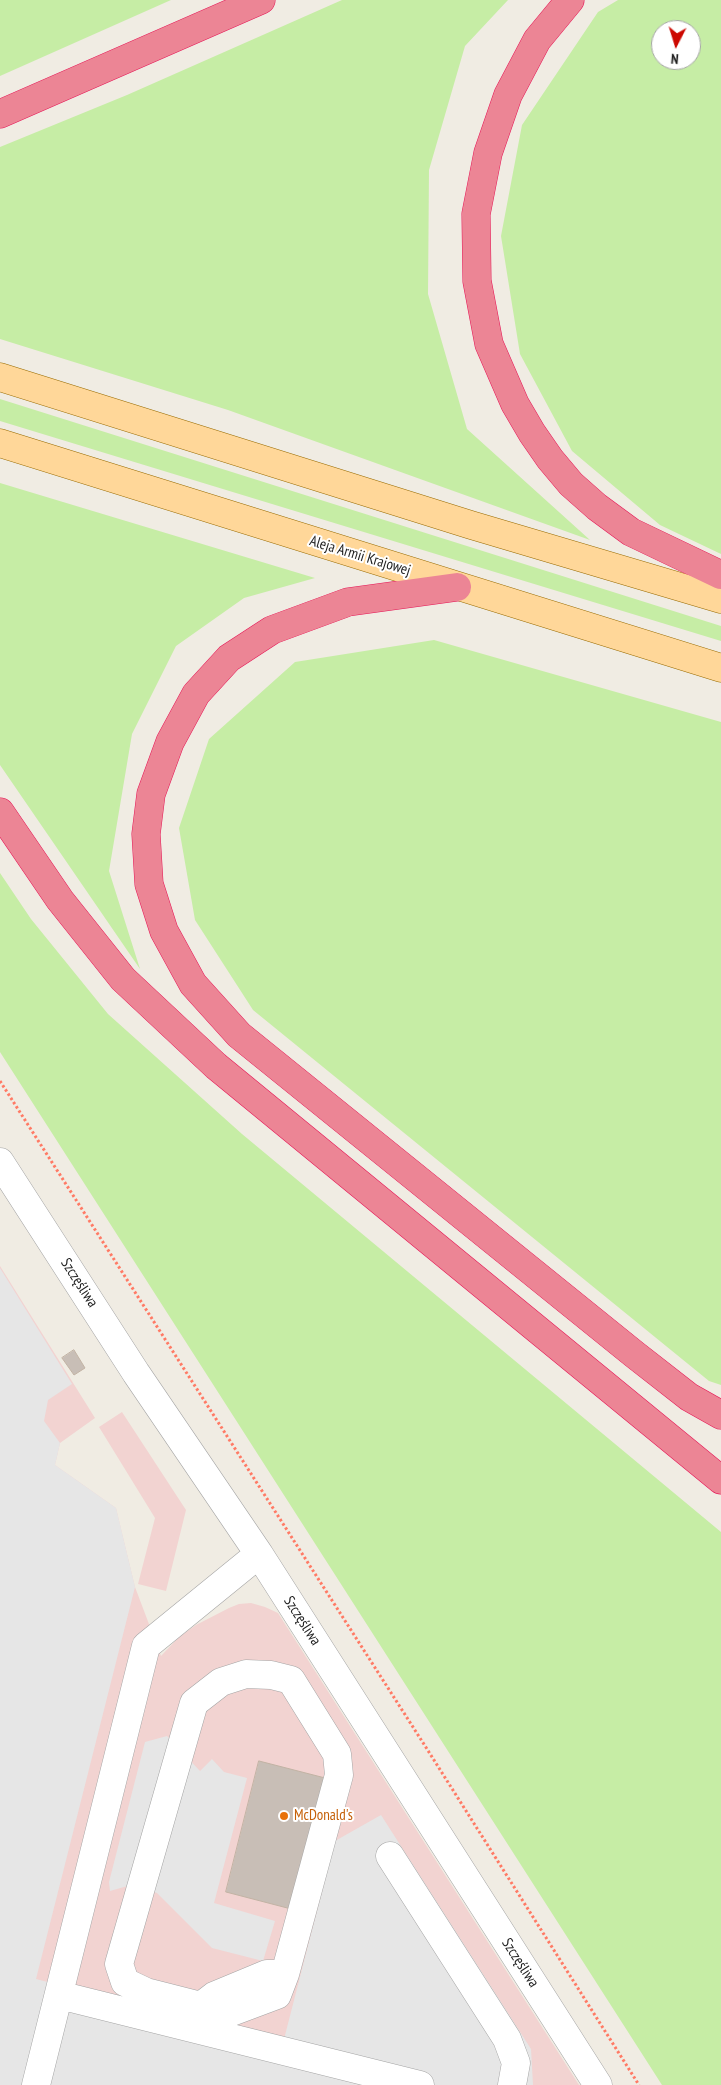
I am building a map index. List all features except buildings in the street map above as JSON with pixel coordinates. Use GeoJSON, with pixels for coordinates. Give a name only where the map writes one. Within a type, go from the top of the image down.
{"type":"FeatureCollection","features":[{"type":"Feature","properties":{"kind":"highway"},"geometry":{"type":"LineString","coordinates":[[0,114],[261,0]]}},
{"type":"Feature","properties":{"kind":"highway"},"geometry":{"type":"LineString","coordinates":[[570,0],[537,40],[508,94],[488,153],[476,214],[477,281],[489,344],[515,404],[550,460],[571,484],[597,507],[631,532],[721,575]]}},
{"type":"Feature","properties":{"kind":"highway"},"geometry":{"type":"LineString","coordinates":[[457,587],[348,602],[272,630],[229,658],[196,694],[170,742],[151,794],[146,834],[149,884],[164,931],[193,984],[239,1035],[634,1354],[689,1397],[721,1415]]}},
{"type":"Feature","properties":{"kind":"highway"},"geometry":{"type":"LineString","coordinates":[[0,812],[60,900],[123,979],[216,1066],[721,1480]]}},
{"type":"Feature","properties":{"kind":"main road"},"geometry":{"type":"LineString","coordinates":[[0,377],[471,524],[721,599]]}},
{"type":"Feature","properties":{"kind":"main road","name":"Aleja Armii Krajowej"},"geometry":{"type":"LineString","coordinates":[[0,443],[721,668]]}},
{"type":"Feature","properties":{"kind":"street","name":"Szczęśliwa"},"geometry":{"type":"LineString","coordinates":[[0,1162],[136,1373],[259,1554],[598,2085]]}},
{"type":"Feature","properties":{"kind":"street"},"geometry":{"type":"LineString","coordinates":[[36,2085],[146,1646],[259,1554]]}},
{"type":"Feature","properties":{"kind":"street"},"geometry":{"type":"LineString","coordinates":[[246,1674],[271,1675],[291,1680],[337,1754],[339,1775],[285,1974],[277,1995],[229,2013],[201,2006],[146,1992],[125,1982],[120,1964],[194,1703],[221,1682],[246,1674]]}},
{"type":"Feature","properties":{"kind":"street"},"geometry":{"type":"LineString","coordinates":[[390,1856],[507,2039],[516,2063],[512,2085]]}},
{"type":"Feature","properties":{"kind":"street"},"geometry":{"type":"LineString","coordinates":[[58,1995],[420,2085]]}},
{"type":"Feature","properties":{"kind":"path"},"geometry":{"type":"LineString","coordinates":[[0,1081],[422,1741],[639,2085]]}},
{"type":"Feature","properties":{"kind":"shaded area"},"geometry":{"type":"Polygon","coordinates":[[[0,1266],[95,1418],[60,1443],[55,1465],[116,1508],[135,1587],[161,1656],[179,1637],[196,1625],[239,1604],[251,1603],[278,1613],[579,2085],[0,2085],[0,1266]]]}},
{"type":"Feature","properties":{"kind":"shaded area"},"geometry":{"type":"Polygon","coordinates":[[[0,1268],[72,1384],[48,1400],[44,1421],[60,1443],[55,1465],[116,1508],[135,1587],[36,1979],[283,2043],[335,1841],[381,1815],[531,2049],[533,2085],[0,2085],[0,1268]]]}},
{"type":"Feature","properties":{"kind":"shaded area"},"geometry":{"type":"Polygon","coordinates":[[[122,1412],[186,1510],[166,1591],[138,1584],[155,1518],[99,1427],[122,1412]]]}},
{"type":"Feature","properties":{"kind":"shaded area"},"geometry":{"type":"Polygon","coordinates":[[[167,1736],[200,1771],[212,1759],[224,1772],[247,1778],[214,1903],[275,1921],[263,1961],[212,1948],[157,1893],[131,1885],[110,1891],[109,1882],[145,1742],[167,1736]]]}},
{"type":"Feature","properties":{"kind":"green space"},"geometry":{"type":"Polygon","coordinates":[[[0,0],[171,0],[0,76],[0,0]]]}},
{"type":"Feature","properties":{"kind":"green space"},"geometry":{"type":"Polygon","coordinates":[[[342,0],[508,0],[465,46],[429,170],[428,294],[467,429],[590,540],[228,410],[0,339],[0,147],[127,95],[342,0]]]}},
{"type":"Feature","properties":{"kind":"green space"},"geometry":{"type":"Polygon","coordinates":[[[618,0],[721,0],[721,554],[660,525],[572,451],[520,354],[501,236],[522,125],[598,12],[618,0]]]}},
{"type":"Feature","properties":{"kind":"green space"},"geometry":{"type":"Polygon","coordinates":[[[0,399],[721,626],[721,641],[0,421],[0,399]]]}},
{"type":"Feature","properties":{"kind":"green space"},"geometry":{"type":"Polygon","coordinates":[[[0,483],[315,578],[244,598],[176,646],[132,734],[109,871],[140,969],[0,765],[0,483]]]}},
{"type":"Feature","properties":{"kind":"green space"},"geometry":{"type":"Polygon","coordinates":[[[434,640],[721,722],[721,1385],[709,1381],[253,1010],[195,920],[179,828],[209,739],[295,662],[434,640]]]}},
{"type":"Feature","properties":{"kind":"green space"},"geometry":{"type":"Polygon","coordinates":[[[0,873],[31,919],[108,1014],[242,1134],[721,1532],[721,2085],[662,2085],[0,1052],[0,873]]]}},
{"type":"Feature","properties":{"kind":"place","name":"McDonald's"},"geometry":{"type":"Point","coordinates":[284,1816]}}]}
